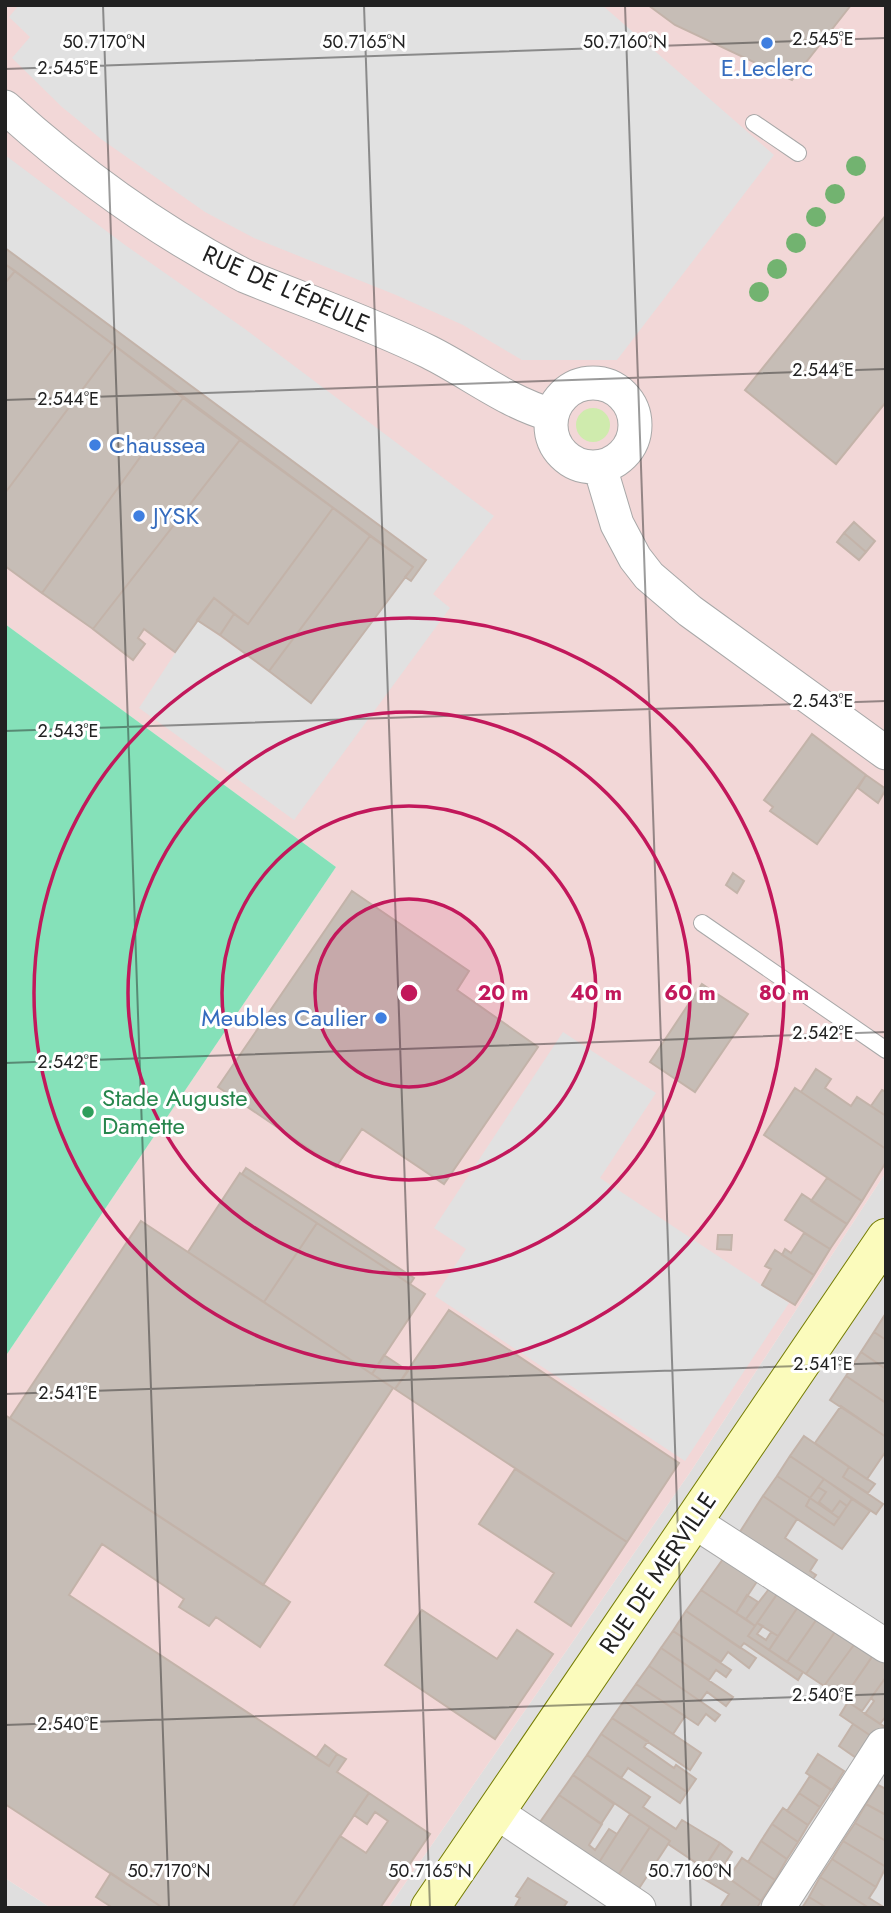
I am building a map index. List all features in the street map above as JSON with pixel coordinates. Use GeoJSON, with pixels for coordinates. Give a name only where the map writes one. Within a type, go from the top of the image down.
{"type":"FeatureCollection","features":[{"type":"Feature","properties":{"kind":"street","name":"RUE DE L'ÉPEULE"},"geometry":{"type":"LineString","coordinates":[[5,107],[80,171],[154,224],[220,263],[245,276],[411,344],[449,362],[515,402],[552,415]]}},
{"type":"Feature","properties":{"kind":"street"},"geometry":{"type":"LineString","coordinates":[[595,383],[609,386],[626,399],[635,419],[633,440],[620,458],[600,467],[586,467],[566,458],[554,441],[552,415],[563,396],[581,385],[595,383]]}},
{"type":"Feature","properties":{"kind":"street"},"geometry":{"type":"LineString","coordinates":[[600,467],[617,524],[635,558],[649,576],[690,611],[883,745]]}},
{"type":"Feature","properties":{"kind":"street","name":"RUE DE MERVILLE"},"geometry":{"type":"LineString","coordinates":[[430,1908],[884,1246]]}},
{"type":"Feature","properties":{"kind":"street"},"geometry":{"type":"LineString","coordinates":[[693,1521],[886,1646]]}},
{"type":"Feature","properties":{"kind":"street"},"geometry":{"type":"LineString","coordinates":[[778,1908],[883,1745]]}},
{"type":"Feature","properties":{"kind":"street"},"geometry":{"type":"LineString","coordinates":[[496,1812],[639,1908]]}},
{"type":"Feature","properties":{"kind":"lane"},"geometry":{"type":"LineString","coordinates":[[754,123],[798,153]]}},
{"type":"Feature","properties":{"kind":"lane"},"geometry":{"type":"LineString","coordinates":[[702,923],[886,1050]]}},
{"type":"Feature","properties":{"kind":"shaded area"},"geometry":{"type":"Polygon","coordinates":[[[5,5],[886,5],[886,1172],[691,1471],[388,1908],[51,1908],[5,1878],[5,1357],[336,867],[5,624],[5,5]]]}},
{"type":"Feature","properties":{"kind":"shaded area"},"geometry":{"type":"Polygon","coordinates":[[[19,5],[602,5],[774,155],[617,360],[522,360],[463,325],[254,238],[205,212],[101,139],[62,107],[12,58],[30,37],[9,17],[19,5]]]}},
{"type":"Feature","properties":{"kind":"shaded area"},"geometry":{"type":"Polygon","coordinates":[[[5,155],[125,245],[245,329],[494,516],[433,594],[450,608],[294,820],[139,708],[197,620],[312,703],[405,577],[411,581],[426,559],[5,248],[5,155]]]}},
{"type":"Feature","properties":{"kind":"shaded area"},"geometry":{"type":"Polygon","coordinates":[[[563,1032],[656,1093],[600,1178],[789,1303],[685,1461],[435,1296],[466,1249],[434,1228],[563,1032]]]}},
{"type":"Feature","properties":{"kind":"shaded area"},"geometry":{"type":"Polygon","coordinates":[[[886,1172],[886,1908],[388,1908],[691,1471],[886,1172]]]}},
{"type":"Feature","properties":{"kind":"shaded area"},"geometry":{"type":"Polygon","coordinates":[[[5,1878],[51,1908],[5,1908],[5,1878]]]}},
{"type":"Feature","properties":{"kind":"green space"},"geometry":{"type":"Polygon","coordinates":[[[593,408],[605,413],[610,425],[605,437],[593,442],[581,437],[576,425],[581,413],[593,408]]]}},
{"type":"Feature","properties":{"kind":"green space","name":"Stade Auguste Damette"},"geometry":{"type":"Polygon","coordinates":[[[5,624],[336,867],[5,1357],[5,624]]]}},
{"type":"Feature","properties":{"kind":"building","name":"E.Leclerc"},"geometry":{"type":"Polygon","coordinates":[[[648,5],[851,5],[792,80],[675,25],[648,5]]]}},
{"type":"Feature","properties":{"kind":"building"},"geometry":{"type":"Polygon","coordinates":[[[886,215],[886,402],[836,464],[745,390],[886,215]]]}},
{"type":"Feature","properties":{"kind":"building"},"geometry":{"type":"Polygon","coordinates":[[[5,248],[426,560],[411,581],[405,577],[413,567],[5,264],[5,248]]]}},
{"type":"Feature","properties":{"kind":"building"},"geometry":{"type":"Polygon","coordinates":[[[5,264],[15,271],[5,283],[5,264]]]}},
{"type":"Feature","properties":{"kind":"building"},"geometry":{"type":"Polygon","coordinates":[[[15,271],[115,346],[5,493],[5,283],[15,271]]]}},
{"type":"Feature","properties":{"kind":"building","name":"Chaussea"},"geometry":{"type":"Polygon","coordinates":[[[115,346],[183,398],[42,593],[5,566],[5,493],[115,346]]]}},
{"type":"Feature","properties":{"kind":"building","name":"JYSK"},"geometry":{"type":"Polygon","coordinates":[[[183,398],[240,440],[93,629],[42,593],[183,398]]]}},
{"type":"Feature","properties":{"kind":"building"},"geometry":{"type":"Polygon","coordinates":[[[240,440],[333,508],[248,624],[214,598],[175,652],[144,629],[138,638],[145,644],[133,660],[93,629],[240,440]]]}},
{"type":"Feature","properties":{"kind":"building"},"geometry":{"type":"Polygon","coordinates":[[[333,508],[370,536],[269,671],[220,635],[234,614],[248,624],[333,508]]]}},
{"type":"Feature","properties":{"kind":"building"},"geometry":{"type":"Polygon","coordinates":[[[854,522],[875,541],[866,552],[844,533],[854,522]]]}},
{"type":"Feature","properties":{"kind":"building"},"geometry":{"type":"Polygon","coordinates":[[[844,533],[866,552],[859,560],[837,542],[844,533]]]}},
{"type":"Feature","properties":{"kind":"building"},"geometry":{"type":"Polygon","coordinates":[[[370,536],[413,567],[311,703],[269,671],[370,536]]]}},
{"type":"Feature","properties":{"kind":"building"},"geometry":{"type":"Polygon","coordinates":[[[214,598],[234,614],[220,635],[197,620],[214,598]]]}},
{"type":"Feature","properties":{"kind":"building"},"geometry":{"type":"Polygon","coordinates":[[[812,734],[866,775],[817,844],[770,811],[773,807],[764,800],[812,734]]]}},
{"type":"Feature","properties":{"kind":"building"},"geometry":{"type":"Polygon","coordinates":[[[866,775],[886,789],[878,803],[858,788],[866,775]]]}},
{"type":"Feature","properties":{"kind":"building"},"geometry":{"type":"Polygon","coordinates":[[[733,873],[744,881],[737,893],[726,885],[733,873]]]}},
{"type":"Feature","properties":{"kind":"building","name":"Meubles Caulier"},"geometry":{"type":"Polygon","coordinates":[[[352,891],[469,971],[457,990],[538,1047],[444,1184],[362,1129],[336,1167],[218,1087],[352,891]]]}},
{"type":"Feature","properties":{"kind":"building"},"geometry":{"type":"Polygon","coordinates":[[[702,984],[748,1014],[695,1092],[650,1062],[702,984]]]}},
{"type":"Feature","properties":{"kind":"building"},"geometry":{"type":"Polygon","coordinates":[[[816,1069],[831,1079],[825,1088],[851,1106],[857,1097],[886,1116],[886,1149],[801,1092],[816,1069]]]}},
{"type":"Feature","properties":{"kind":"building"},"geometry":{"type":"Polygon","coordinates":[[[795,1088],[886,1149],[886,1162],[862,1201],[764,1135],[795,1088]]]}},
{"type":"Feature","properties":{"kind":"building"},"geometry":{"type":"Polygon","coordinates":[[[882,1090],[886,1092],[886,1116],[871,1106],[882,1090]]]}},
{"type":"Feature","properties":{"kind":"building"},"geometry":{"type":"Polygon","coordinates":[[[246,1168],[414,1278],[410,1284],[242,1174],[246,1168]]]}},
{"type":"Feature","properties":{"kind":"building"},"geometry":{"type":"Polygon","coordinates":[[[240,1173],[317,1223],[264,1302],[188,1252],[240,1173]]]}},
{"type":"Feature","properties":{"kind":"building"},"geometry":{"type":"Polygon","coordinates":[[[827,1178],[862,1201],[847,1224],[811,1201],[827,1178]]]}},
{"type":"Feature","properties":{"kind":"building"},"geometry":{"type":"Polygon","coordinates":[[[802,1194],[847,1224],[830,1249],[785,1220],[802,1194]]]}},
{"type":"Feature","properties":{"kind":"building"},"geometry":{"type":"Polygon","coordinates":[[[141,1221],[393,1388],[263,1585],[10,1418],[141,1221]]]}},
{"type":"Feature","properties":{"kind":"building"},"geometry":{"type":"Polygon","coordinates":[[[317,1223],[425,1294],[372,1374],[264,1302],[317,1223]]]}},
{"type":"Feature","properties":{"kind":"building"},"geometry":{"type":"Polygon","coordinates":[[[804,1233],[830,1249],[814,1275],[782,1255],[785,1249],[791,1253],[804,1233]]]}},
{"type":"Feature","properties":{"kind":"building"},"geometry":{"type":"Polygon","coordinates":[[[718,1235],[732,1235],[731,1250],[717,1249],[718,1235]]]}},
{"type":"Feature","properties":{"kind":"building"},"geometry":{"type":"Polygon","coordinates":[[[775,1250],[814,1275],[795,1305],[762,1285],[771,1269],[765,1266],[775,1250]]]}},
{"type":"Feature","properties":{"kind":"building"},"geometry":{"type":"Polygon","coordinates":[[[449,1310],[679,1463],[627,1542],[395,1389],[449,1310]]]}},
{"type":"Feature","properties":{"kind":"building"},"geometry":{"type":"Polygon","coordinates":[[[886,1313],[886,1340],[874,1332],[886,1313]]]}},
{"type":"Feature","properties":{"kind":"building"},"geometry":{"type":"Polygon","coordinates":[[[874,1332],[886,1340],[886,1369],[861,1352],[874,1332]]]}},
{"type":"Feature","properties":{"kind":"building"},"geometry":{"type":"Polygon","coordinates":[[[861,1352],[886,1369],[886,1403],[846,1376],[861,1352]]]}},
{"type":"Feature","properties":{"kind":"building"},"geometry":{"type":"Polygon","coordinates":[[[384,1355],[408,1371],[395,1389],[372,1374],[384,1355]]]}},
{"type":"Feature","properties":{"kind":"building"},"geometry":{"type":"Polygon","coordinates":[[[846,1376],[886,1403],[886,1437],[830,1400],[846,1376]]]}},
{"type":"Feature","properties":{"kind":"building"},"geometry":{"type":"Polygon","coordinates":[[[841,1406],[886,1437],[886,1451],[867,1479],[815,1443],[841,1406]]]}},
{"type":"Feature","properties":{"kind":"building"},"geometry":{"type":"Polygon","coordinates":[[[5,1415],[290,1602],[260,1647],[216,1617],[209,1626],[179,1607],[184,1599],[102,1544],[69,1595],[329,1766],[337,1754],[346,1759],[337,1772],[369,1793],[292,1908],[163,1908],[5,1804],[5,1415]]]}},
{"type":"Feature","properties":{"kind":"building"},"geometry":{"type":"Polygon","coordinates":[[[804,1436],[849,1467],[843,1477],[883,1504],[876,1514],[790,1456],[804,1436]]]}},
{"type":"Feature","properties":{"kind":"building"},"geometry":{"type":"Polygon","coordinates":[[[790,1456],[824,1479],[810,1498],[777,1476],[790,1456]]]}},
{"type":"Feature","properties":{"kind":"building"},"geometry":{"type":"Polygon","coordinates":[[[849,1467],[875,1484],[868,1493],[843,1477],[849,1467]]]}},
{"type":"Feature","properties":{"kind":"building"},"geometry":{"type":"Polygon","coordinates":[[[515,1469],[627,1542],[571,1626],[535,1602],[554,1573],[479,1524],[515,1469]]]}},
{"type":"Feature","properties":{"kind":"building"},"geometry":{"type":"Polygon","coordinates":[[[777,1476],[810,1498],[806,1506],[834,1525],[852,1499],[870,1511],[842,1549],[763,1496],[777,1476]]]}},
{"type":"Feature","properties":{"kind":"building"},"geometry":{"type":"Polygon","coordinates":[[[824,1479],[852,1499],[847,1506],[840,1501],[832,1512],[819,1502],[826,1492],[818,1487],[824,1479]]]}},
{"type":"Feature","properties":{"kind":"building"},"geometry":{"type":"Polygon","coordinates":[[[818,1487],[826,1492],[819,1502],[832,1512],[840,1501],[847,1506],[839,1518],[810,1498],[818,1487]]]}},
{"type":"Feature","properties":{"kind":"building"},"geometry":{"type":"Polygon","coordinates":[[[763,1496],[797,1519],[785,1538],[817,1560],[810,1571],[816,1575],[808,1586],[736,1538],[763,1496]]]}},
{"type":"Feature","properties":{"kind":"building"},"geometry":{"type":"Polygon","coordinates":[[[810,1498],[839,1518],[834,1525],[806,1506],[810,1498]]]}},
{"type":"Feature","properties":{"kind":"building"},"geometry":{"type":"Polygon","coordinates":[[[723,1559],[760,1577],[736,1613],[701,1590],[723,1559]]]}},
{"type":"Feature","properties":{"kind":"building"},"geometry":{"type":"Polygon","coordinates":[[[772,1585],[780,1590],[755,1626],[746,1619],[772,1585]]]}},
{"type":"Feature","properties":{"kind":"building"},"geometry":{"type":"Polygon","coordinates":[[[701,1590],[755,1626],[748,1636],[803,1672],[798,1680],[744,1643],[740,1648],[686,1611],[701,1590]]]}},
{"type":"Feature","properties":{"kind":"building"},"geometry":{"type":"Polygon","coordinates":[[[780,1590],[800,1604],[778,1636],[757,1623],[780,1590]]]}},
{"type":"Feature","properties":{"kind":"building"},"geometry":{"type":"Polygon","coordinates":[[[747,1595],[758,1602],[746,1619],[736,1613],[747,1595]]]}},
{"type":"Feature","properties":{"kind":"building"},"geometry":{"type":"Polygon","coordinates":[[[800,1604],[819,1616],[787,1662],[769,1650],[800,1604]]]}},
{"type":"Feature","properties":{"kind":"building"},"geometry":{"type":"Polygon","coordinates":[[[422,1610],[497,1659],[517,1630],[553,1654],[495,1739],[385,1665],[422,1610]]]}},
{"type":"Feature","properties":{"kind":"building"},"geometry":{"type":"Polygon","coordinates":[[[686,1611],[756,1658],[749,1668],[728,1652],[721,1662],[673,1631],[686,1611]]]}},
{"type":"Feature","properties":{"kind":"building"},"geometry":{"type":"Polygon","coordinates":[[[819,1616],[837,1629],[806,1674],[787,1662],[819,1616]]]}},
{"type":"Feature","properties":{"kind":"building"},"geometry":{"type":"Polygon","coordinates":[[[757,1623],[763,1626],[757,1634],[766,1640],[771,1632],[778,1636],[769,1650],[748,1636],[757,1623]]]}},
{"type":"Feature","properties":{"kind":"building"},"geometry":{"type":"Polygon","coordinates":[[[837,1629],[856,1642],[824,1686],[806,1674],[837,1629]]]}},
{"type":"Feature","properties":{"kind":"building"},"geometry":{"type":"Polygon","coordinates":[[[673,1631],[731,1670],[726,1677],[716,1670],[709,1680],[661,1648],[673,1631]]]}},
{"type":"Feature","properties":{"kind":"building"},"geometry":{"type":"Polygon","coordinates":[[[856,1642],[874,1654],[843,1699],[824,1686],[856,1642]]]}},
{"type":"Feature","properties":{"kind":"building"},"geometry":{"type":"Polygon","coordinates":[[[661,1648],[733,1697],[726,1706],[707,1692],[700,1701],[649,1666],[661,1648]]]}},
{"type":"Feature","properties":{"kind":"building"},"geometry":{"type":"Polygon","coordinates":[[[874,1654],[886,1662],[886,1677],[862,1711],[843,1699],[874,1654]]]}},
{"type":"Feature","properties":{"kind":"building"},"geometry":{"type":"Polygon","coordinates":[[[649,1666],[720,1715],[715,1721],[706,1714],[698,1725],[636,1684],[649,1666]]]}},
{"type":"Feature","properties":{"kind":"building"},"geometry":{"type":"Polygon","coordinates":[[[886,1677],[886,1716],[880,1724],[865,1714],[874,1701],[871,1698],[886,1677]]]}},
{"type":"Feature","properties":{"kind":"building"},"geometry":{"type":"Polygon","coordinates":[[[636,1684],[685,1716],[673,1734],[624,1701],[636,1684]]]}},
{"type":"Feature","properties":{"kind":"building"},"geometry":{"type":"Polygon","coordinates":[[[624,1701],[701,1753],[690,1770],[612,1718],[624,1701]]]}},
{"type":"Feature","properties":{"kind":"building"},"geometry":{"type":"Polygon","coordinates":[[[848,1702],[885,1727],[877,1740],[840,1715],[848,1702]]]}},
{"type":"Feature","properties":{"kind":"building"},"geometry":{"type":"Polygon","coordinates":[[[612,1718],[648,1741],[644,1747],[674,1768],[676,1765],[696,1779],[687,1792],[601,1734],[612,1718]]]}},
{"type":"Feature","properties":{"kind":"building"},"geometry":{"type":"Polygon","coordinates":[[[853,1724],[877,1740],[862,1762],[839,1746],[853,1724]]]}},
{"type":"Feature","properties":{"kind":"building"},"geometry":{"type":"Polygon","coordinates":[[[601,1734],[687,1792],[680,1803],[628,1768],[621,1778],[587,1755],[601,1734]]]}},
{"type":"Feature","properties":{"kind":"building"},"geometry":{"type":"Polygon","coordinates":[[[325,1745],[337,1754],[329,1766],[316,1758],[325,1745]]]}},
{"type":"Feature","properties":{"kind":"building"},"geometry":{"type":"Polygon","coordinates":[[[818,1754],[844,1771],[832,1790],[806,1773],[818,1754]]]}},
{"type":"Feature","properties":{"kind":"building"},"geometry":{"type":"Polygon","coordinates":[[[587,1755],[650,1797],[643,1807],[676,1829],[682,1820],[720,1843],[704,1868],[668,1844],[670,1841],[573,1775],[587,1755]]]}},
{"type":"Feature","properties":{"kind":"building"},"geometry":{"type":"Polygon","coordinates":[[[573,1775],[614,1804],[601,1824],[559,1795],[573,1775]]]}},
{"type":"Feature","properties":{"kind":"building"},"geometry":{"type":"Polygon","coordinates":[[[810,1776],[831,1790],[820,1807],[799,1793],[810,1776]]]}},
{"type":"Feature","properties":{"kind":"building"},"geometry":{"type":"Polygon","coordinates":[[[878,1785],[886,1789],[886,1815],[866,1804],[878,1785]]]}},
{"type":"Feature","properties":{"kind":"building"},"geometry":{"type":"Polygon","coordinates":[[[369,1793],[430,1834],[380,1908],[292,1908],[340,1836],[366,1853],[388,1821],[375,1812],[367,1824],[354,1815],[369,1793]]]}},
{"type":"Feature","properties":{"kind":"building"},"geometry":{"type":"Polygon","coordinates":[[[799,1793],[820,1807],[808,1825],[787,1811],[799,1793]]]}},
{"type":"Feature","properties":{"kind":"building"},"geometry":{"type":"Polygon","coordinates":[[[559,1795],[602,1824],[589,1845],[595,1850],[609,1829],[617,1834],[598,1864],[538,1825],[559,1795]]]}},
{"type":"Feature","properties":{"kind":"building"},"geometry":{"type":"Polygon","coordinates":[[[866,1804],[886,1815],[886,1841],[855,1823],[866,1804]]]}},
{"type":"Feature","properties":{"kind":"building"},"geometry":{"type":"Polygon","coordinates":[[[783,1808],[808,1825],[798,1842],[772,1824],[783,1808]]]}},
{"type":"Feature","properties":{"kind":"building"},"geometry":{"type":"Polygon","coordinates":[[[630,1814],[650,1827],[617,1877],[598,1864],[630,1814]]]}},
{"type":"Feature","properties":{"kind":"building"},"geometry":{"type":"Polygon","coordinates":[[[855,1823],[886,1841],[886,1867],[843,1841],[855,1823]]]}},
{"type":"Feature","properties":{"kind":"building"},"geometry":{"type":"Polygon","coordinates":[[[772,1824],[798,1842],[787,1859],[761,1841],[772,1824]]]}},
{"type":"Feature","properties":{"kind":"building"},"geometry":{"type":"Polygon","coordinates":[[[650,1827],[670,1841],[638,1890],[617,1877],[650,1827]]]}},
{"type":"Feature","properties":{"kind":"building"},"geometry":{"type":"Polygon","coordinates":[[[761,1841],[787,1859],[775,1880],[748,1862],[761,1841]]]}},
{"type":"Feature","properties":{"kind":"building"},"geometry":{"type":"Polygon","coordinates":[[[843,1841],[886,1867],[876,1887],[832,1859],[843,1841]]]}},
{"type":"Feature","properties":{"kind":"building"},"geometry":{"type":"Polygon","coordinates":[[[720,1843],[732,1852],[724,1865],[733,1871],[742,1858],[775,1880],[761,1901],[707,1863],[720,1843]]]}},
{"type":"Feature","properties":{"kind":"building"},"geometry":{"type":"Polygon","coordinates":[[[832,1859],[876,1887],[869,1898],[885,1908],[869,1908],[820,1877],[832,1859]]]}},
{"type":"Feature","properties":{"kind":"building"},"geometry":{"type":"Polygon","coordinates":[[[707,1863],[761,1901],[757,1908],[720,1908],[729,1894],[699,1876],[707,1863]]]}},
{"type":"Feature","properties":{"kind":"building"},"geometry":{"type":"Polygon","coordinates":[[[111,1873],[163,1908],[113,1908],[96,1897],[111,1873]]]}},
{"type":"Feature","properties":{"kind":"building"},"geometry":{"type":"Polygon","coordinates":[[[820,1877],[869,1908],[827,1908],[809,1897],[820,1877]]]}},
{"type":"Feature","properties":{"kind":"building"},"geometry":{"type":"Polygon","coordinates":[[[528,1878],[567,1902],[563,1908],[514,1908],[520,1898],[516,1896],[528,1878]]]}},
{"type":"Feature","properties":{"kind":"building"},"geometry":{"type":"Polygon","coordinates":[[[809,1897],[827,1908],[802,1908],[809,1897]]]}},
{"type":"Feature","properties":{"kind":"place","name":"E.Leclerc"},"geometry":{"type":"Point","coordinates":[767,43]}},
{"type":"Feature","properties":{"kind":"place","name":"Chaussea"},"geometry":{"type":"Point","coordinates":[95,445]}},
{"type":"Feature","properties":{"kind":"place","name":"JYSK"},"geometry":{"type":"Point","coordinates":[139,516]}},
{"type":"Feature","properties":{"kind":"place","name":"Meubles Caulier"},"geometry":{"type":"Point","coordinates":[381,1018]}},
{"type":"Feature","properties":{"kind":"place","name":"Stade Auguste Damette"},"geometry":{"type":"Point","coordinates":[88,1112]}}]}
